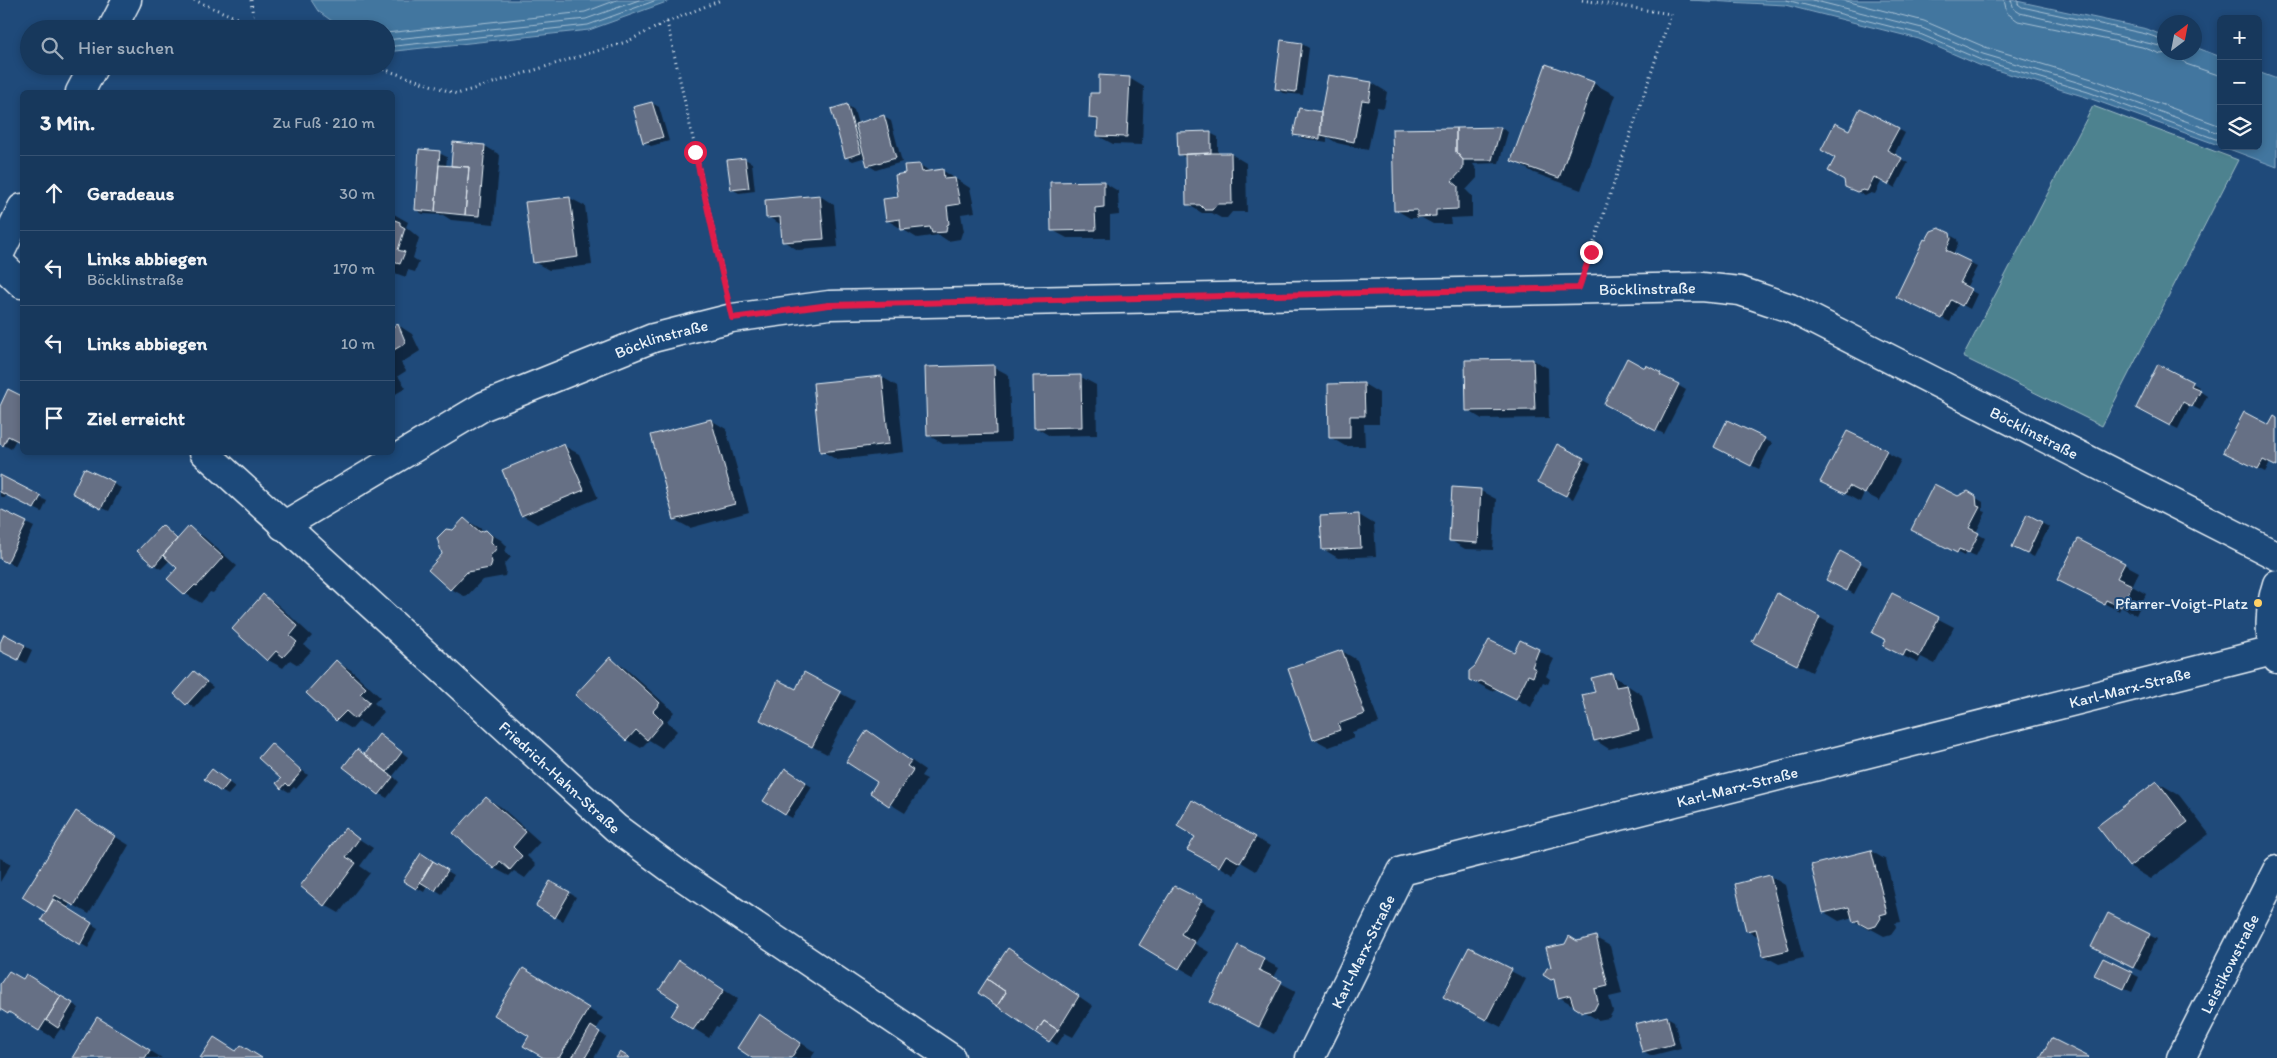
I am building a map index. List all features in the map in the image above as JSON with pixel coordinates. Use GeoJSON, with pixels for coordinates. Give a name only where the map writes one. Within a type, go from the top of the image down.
{"type":"FeatureCollection","features":[{"type":"Feature","properties":{"kind":"street"},"geometry":{"type":"LineString","coordinates":[[117,20],[127,0]]}},
{"type":"Feature","properties":{"kind":"street"},"geometry":{"type":"LineString","coordinates":[[81,90],[89,75]]}},
{"type":"Feature","properties":{"kind":"street"},"geometry":{"type":"LineString","coordinates":[[0,253],[20,212]]}},
{"type":"Feature","properties":{"kind":"street"},"geometry":{"type":"LineString","coordinates":[[0,263],[20,282]]}},
{"type":"Feature","properties":{"kind":"street","name":"Böcklinstraße"},"geometry":{"type":"LineString","coordinates":[[283,526],[484,406],[653,338],[732,318],[829,305],[1579,288],[1702,287],[1740,291],[1790,308],[2277,556]]}},
{"type":"Feature","properties":{"kind":"street","name":"Friedrich-Hahn-Straße"},"geometry":{"type":"LineString","coordinates":[[207,455],[616,828],[677,874],[951,1058]]}},
{"type":"Feature","properties":{"kind":"street"},"geometry":{"type":"LineString","coordinates":[[2275,655],[2270,604],[2277,584]]}},
{"type":"Feature","properties":{"kind":"street","name":"Karl-Marx-Straße"},"geometry":{"type":"LineString","coordinates":[[1310,1058],[1402,871],[2275,655]]}},
{"type":"Feature","properties":{"kind":"street","name":"Leistikowstraße"},"geometry":{"type":"LineString","coordinates":[[2181,1058],[2277,870]]}},
{"type":"Feature","properties":{"kind":"path"},"geometry":{"type":"LineString","coordinates":[[194,0],[240,20]]}},
{"type":"Feature","properties":{"kind":"path"},"geometry":{"type":"LineString","coordinates":[[251,0],[253,20]]}},
{"type":"Feature","properties":{"kind":"path"},"geometry":{"type":"LineString","coordinates":[[395,73],[456,94],[626,42],[666,22],[720,0]]}},
{"type":"Feature","properties":{"kind":"path"},"geometry":{"type":"LineString","coordinates":[[1579,288],[1671,14],[1582,0]]}},
{"type":"Feature","properties":{"kind":"path"},"geometry":{"type":"LineString","coordinates":[[666,22],[732,318]]}},
{"type":"Feature","properties":{"kind":"green space"},"geometry":{"type":"Polygon","coordinates":[[[2093,106],[2238,160],[2102,426],[1963,357],[2093,106]]]}},
{"type":"Feature","properties":{"kind":"water"},"geometry":{"type":"Polygon","coordinates":[[[311,0],[672,0],[589,30],[395,51],[395,20],[330,20],[318,11],[311,0]]]}},
{"type":"Feature","properties":{"kind":"water"},"geometry":{"type":"Polygon","coordinates":[[[1689,0],[2012,0],[2147,29],[2157,33],[2157,60],[2202,60],[2202,50],[2217,55],[2217,145],[2086,97],[1979,65],[1919,39],[1785,5],[1689,0]]]}},
{"type":"Feature","properties":{"kind":"water"},"geometry":{"type":"Polygon","coordinates":[[[2262,73],[2277,79],[2277,167],[2232,150],[2262,150],[2262,73]]]}},
{"type":"Feature","properties":{"kind":"building"},"geometry":{"type":"Polygon","coordinates":[[[1281,40],[1302,43],[1296,92],[1275,89],[1281,40]]]}},
{"type":"Feature","properties":{"kind":"building"},"geometry":{"type":"Polygon","coordinates":[[[1546,64],[1594,82],[1559,178],[1511,161],[1546,64]]]}},
{"type":"Feature","properties":{"kind":"building"},"geometry":{"type":"Polygon","coordinates":[[[1099,75],[1130,77],[1127,137],[1097,136],[1098,119],[1089,118],[1090,93],[1099,93],[1099,75]]]}},
{"type":"Feature","properties":{"kind":"building"},"geometry":{"type":"Polygon","coordinates":[[[1328,75],[1372,82],[1369,101],[1362,100],[1354,142],[1321,135],[1321,112],[1328,75]]]}},
{"type":"Feature","properties":{"kind":"building"},"geometry":{"type":"Polygon","coordinates":[[[652,102],[663,137],[643,143],[633,107],[652,102]]]}},
{"type":"Feature","properties":{"kind":"building"},"geometry":{"type":"Polygon","coordinates":[[[847,104],[861,153],[845,158],[831,109],[847,104]]]}},
{"type":"Feature","properties":{"kind":"building"},"geometry":{"type":"Polygon","coordinates":[[[1299,108],[1321,112],[1320,139],[1293,135],[1299,108]]]}},
{"type":"Feature","properties":{"kind":"building"},"geometry":{"type":"Polygon","coordinates":[[[1860,108],[1899,128],[1887,150],[1902,158],[1888,185],[1874,177],[1867,191],[1857,192],[1845,187],[1844,180],[1828,171],[1835,158],[1821,150],[1835,123],[1849,130],[1860,108]]]}},
{"type":"Feature","properties":{"kind":"building"},"geometry":{"type":"Polygon","coordinates":[[[884,115],[896,158],[867,166],[855,124],[884,115]]]}},
{"type":"Feature","properties":{"kind":"building"},"geometry":{"type":"Polygon","coordinates":[[[1501,127],[1492,160],[1463,160],[1456,152],[1456,128],[1501,127]]]}},
{"type":"Feature","properties":{"kind":"building"},"geometry":{"type":"Polygon","coordinates":[[[1456,128],[1456,152],[1463,160],[1463,169],[1452,181],[1458,186],[1458,209],[1436,210],[1436,216],[1417,217],[1417,210],[1394,211],[1392,129],[1456,128]]]}},
{"type":"Feature","properties":{"kind":"building"},"geometry":{"type":"Polygon","coordinates":[[[1211,131],[1211,153],[1178,155],[1177,132],[1211,131]]]}},
{"type":"Feature","properties":{"kind":"building"},"geometry":{"type":"Polygon","coordinates":[[[453,142],[485,145],[479,216],[465,215],[469,167],[451,166],[453,142]]]}},
{"type":"Feature","properties":{"kind":"building"},"geometry":{"type":"Polygon","coordinates":[[[419,149],[440,151],[435,212],[415,210],[419,149]]]}},
{"type":"Feature","properties":{"kind":"building"},"geometry":{"type":"Polygon","coordinates":[[[1231,153],[1232,204],[1217,204],[1212,210],[1205,210],[1200,205],[1186,205],[1185,154],[1231,153]]]}},
{"type":"Feature","properties":{"kind":"building"},"geometry":{"type":"Polygon","coordinates":[[[745,158],[749,188],[731,190],[727,160],[745,158]]]}},
{"type":"Feature","properties":{"kind":"building"},"geometry":{"type":"Polygon","coordinates":[[[920,164],[922,172],[943,169],[944,179],[955,178],[960,204],[947,206],[949,224],[947,225],[946,232],[932,233],[930,227],[901,230],[900,219],[886,221],[883,199],[898,197],[895,175],[905,173],[904,165],[920,164]]]}},
{"type":"Feature","properties":{"kind":"building"},"geometry":{"type":"Polygon","coordinates":[[[439,165],[469,167],[465,215],[435,212],[439,165]]]}},
{"type":"Feature","properties":{"kind":"building"},"geometry":{"type":"Polygon","coordinates":[[[1104,181],[1104,207],[1095,208],[1096,230],[1051,231],[1050,182],[1104,181]]]}},
{"type":"Feature","properties":{"kind":"building"},"geometry":{"type":"Polygon","coordinates":[[[820,195],[824,239],[782,242],[780,217],[766,218],[765,200],[820,195]]]}},
{"type":"Feature","properties":{"kind":"building"},"geometry":{"type":"Polygon","coordinates":[[[570,197],[578,257],[533,263],[525,202],[570,197]]]}},
{"type":"Feature","properties":{"kind":"building"},"geometry":{"type":"Polygon","coordinates":[[[395,220],[400,222],[400,225],[405,228],[398,250],[405,252],[400,264],[395,263],[395,220]]]}},
{"type":"Feature","properties":{"kind":"building"},"geometry":{"type":"Polygon","coordinates":[[[1939,228],[1950,233],[1951,239],[1946,250],[1971,262],[1960,283],[1971,289],[1962,306],[1951,300],[1942,319],[1896,297],[1924,239],[1926,240],[1931,231],[1939,228]]]}},
{"type":"Feature","properties":{"kind":"building"},"geometry":{"type":"Polygon","coordinates":[[[398,324],[406,343],[395,349],[395,326],[398,324]]]}},
{"type":"Feature","properties":{"kind":"building"},"geometry":{"type":"Polygon","coordinates":[[[1627,358],[1645,368],[1646,365],[1661,373],[1660,375],[1679,384],[1656,431],[1604,404],[1627,358]]]}},
{"type":"Feature","properties":{"kind":"building"},"geometry":{"type":"Polygon","coordinates":[[[1533,359],[1535,410],[1466,411],[1465,360],[1533,359]]]}},
{"type":"Feature","properties":{"kind":"building"},"geometry":{"type":"Polygon","coordinates":[[[2158,364],[2193,382],[2191,386],[2201,390],[2192,407],[2183,402],[2170,426],[2136,408],[2158,364]]]}},
{"type":"Feature","properties":{"kind":"building"},"geometry":{"type":"Polygon","coordinates":[[[994,365],[996,434],[927,436],[925,367],[994,365]]]}},
{"type":"Feature","properties":{"kind":"building"},"geometry":{"type":"Polygon","coordinates":[[[1081,375],[1082,427],[1034,428],[1033,376],[1081,375]]]}},
{"type":"Feature","properties":{"kind":"building"},"geometry":{"type":"Polygon","coordinates":[[[882,376],[889,444],[820,452],[813,383],[882,376]]]}},
{"type":"Feature","properties":{"kind":"building"},"geometry":{"type":"Polygon","coordinates":[[[1364,383],[1365,416],[1350,416],[1350,438],[1329,438],[1328,384],[1364,383]]]}},
{"type":"Feature","properties":{"kind":"building"},"geometry":{"type":"Polygon","coordinates":[[[8,389],[20,395],[20,442],[8,436],[3,446],[0,444],[0,406],[8,389]]]}},
{"type":"Feature","properties":{"kind":"building"},"geometry":{"type":"Polygon","coordinates":[[[2244,412],[2269,425],[2274,416],[2277,418],[2277,467],[2263,460],[2258,469],[2223,452],[2244,412]]]}},
{"type":"Feature","properties":{"kind":"building"},"geometry":{"type":"Polygon","coordinates":[[[711,419],[735,504],[674,520],[651,435],[711,419]]]}},
{"type":"Feature","properties":{"kind":"building"},"geometry":{"type":"Polygon","coordinates":[[[1727,420],[1765,438],[1751,466],[1714,447],[1727,420]]]}},
{"type":"Feature","properties":{"kind":"building"},"geometry":{"type":"Polygon","coordinates":[[[1847,431],[1887,450],[1865,494],[1849,486],[1845,494],[1820,482],[1847,431]]]}},
{"type":"Feature","properties":{"kind":"building"},"geometry":{"type":"Polygon","coordinates":[[[564,444],[584,490],[521,516],[502,470],[564,444]]]}},
{"type":"Feature","properties":{"kind":"building"},"geometry":{"type":"Polygon","coordinates":[[[1557,444],[1584,458],[1566,496],[1538,482],[1557,444]]]}},
{"type":"Feature","properties":{"kind":"building"},"geometry":{"type":"Polygon","coordinates":[[[84,468],[114,482],[101,509],[72,493],[84,468]]]}},
{"type":"Feature","properties":{"kind":"building"},"geometry":{"type":"Polygon","coordinates":[[[0,475],[41,496],[34,509],[0,492],[0,475]]]}},
{"type":"Feature","properties":{"kind":"building"},"geometry":{"type":"Polygon","coordinates":[[[1934,484],[1958,496],[1968,491],[1976,496],[1977,506],[1980,507],[1969,528],[1979,533],[1969,553],[1959,549],[1957,553],[1911,530],[1934,484]]]}},
{"type":"Feature","properties":{"kind":"building"},"geometry":{"type":"Polygon","coordinates":[[[1452,487],[1481,489],[1478,543],[1449,541],[1452,487]]]}},
{"type":"Feature","properties":{"kind":"building"},"geometry":{"type":"Polygon","coordinates":[[[0,509],[27,522],[7,563],[0,559],[0,509]]]}},
{"type":"Feature","properties":{"kind":"building"},"geometry":{"type":"Polygon","coordinates":[[[1359,514],[1361,548],[1322,550],[1320,516],[1359,514]]]}},
{"type":"Feature","properties":{"kind":"building"},"geometry":{"type":"Polygon","coordinates":[[[2027,514],[2042,522],[2027,554],[2012,547],[2027,514]]]}},
{"type":"Feature","properties":{"kind":"building"},"geometry":{"type":"Polygon","coordinates":[[[464,518],[480,532],[486,530],[492,536],[491,542],[497,548],[490,556],[492,562],[490,568],[467,572],[450,590],[428,570],[442,554],[437,538],[446,529],[453,530],[464,518]]]}},
{"type":"Feature","properties":{"kind":"building"},"geometry":{"type":"Polygon","coordinates":[[[162,525],[177,539],[154,566],[137,551],[162,525]]]}},
{"type":"Feature","properties":{"kind":"building"},"geometry":{"type":"Polygon","coordinates":[[[189,526],[223,557],[197,586],[195,585],[185,595],[167,579],[177,568],[163,555],[189,526]]]}},
{"type":"Feature","properties":{"kind":"building"},"geometry":{"type":"Polygon","coordinates":[[[2078,539],[2125,563],[2117,578],[2132,585],[2121,607],[2106,600],[2104,604],[2057,580],[2078,539]]]}},
{"type":"Feature","properties":{"kind":"building"},"geometry":{"type":"Polygon","coordinates":[[[1840,551],[1861,562],[1847,591],[1826,580],[1840,551]]]}},
{"type":"Feature","properties":{"kind":"building"},"geometry":{"type":"Polygon","coordinates":[[[1777,593],[1820,617],[1797,665],[1752,642],[1777,593]]]}},
{"type":"Feature","properties":{"kind":"building"},"geometry":{"type":"Polygon","coordinates":[[[1892,593],[1939,617],[1919,657],[1906,650],[1903,656],[1883,646],[1886,640],[1872,633],[1892,593]]]}},
{"type":"Feature","properties":{"kind":"building"},"geometry":{"type":"Polygon","coordinates":[[[263,594],[298,626],[290,636],[297,642],[283,657],[276,651],[267,661],[232,629],[263,594]]]}},
{"type":"Feature","properties":{"kind":"building"},"geometry":{"type":"Polygon","coordinates":[[[4,634],[25,645],[18,660],[0,651],[0,643],[4,634]]]}},
{"type":"Feature","properties":{"kind":"building"},"geometry":{"type":"Polygon","coordinates":[[[1489,640],[1514,652],[1520,640],[1539,649],[1532,667],[1536,669],[1533,677],[1528,675],[1516,699],[1481,681],[1476,683],[1469,680],[1469,671],[1475,666],[1489,640]]]}},
{"type":"Feature","properties":{"kind":"building"},"geometry":{"type":"Polygon","coordinates":[[[1342,650],[1365,714],[1338,724],[1340,730],[1313,740],[1288,669],[1342,650]]]}},
{"type":"Feature","properties":{"kind":"building"},"geometry":{"type":"Polygon","coordinates":[[[610,657],[660,703],[653,711],[663,721],[647,740],[636,730],[626,741],[575,695],[610,657]]]}},
{"type":"Feature","properties":{"kind":"building"},"geometry":{"type":"Polygon","coordinates":[[[336,660],[366,688],[360,694],[370,702],[355,719],[346,711],[336,721],[306,693],[336,660]]]}},
{"type":"Feature","properties":{"kind":"building"},"geometry":{"type":"Polygon","coordinates":[[[194,671],[207,682],[186,705],[174,694],[194,671]]]}},
{"type":"Feature","properties":{"kind":"building"},"geometry":{"type":"Polygon","coordinates":[[[804,672],[841,692],[812,747],[760,720],[778,680],[796,689],[804,672]]]}},
{"type":"Feature","properties":{"kind":"building"},"geometry":{"type":"Polygon","coordinates":[[[1612,673],[1616,687],[1627,685],[1639,730],[1594,741],[1582,695],[1595,692],[1591,678],[1612,673]]]}},
{"type":"Feature","properties":{"kind":"building"},"geometry":{"type":"Polygon","coordinates":[[[867,730],[911,761],[907,766],[913,770],[889,806],[870,793],[877,782],[846,762],[867,730]]]}},
{"type":"Feature","properties":{"kind":"building"},"geometry":{"type":"Polygon","coordinates":[[[379,734],[402,752],[387,772],[364,754],[379,734]]]}},
{"type":"Feature","properties":{"kind":"building"},"geometry":{"type":"Polygon","coordinates":[[[271,743],[302,771],[289,786],[286,783],[281,789],[276,783],[281,779],[258,758],[271,743]]]}},
{"type":"Feature","properties":{"kind":"building"},"geometry":{"type":"Polygon","coordinates":[[[357,749],[393,777],[379,795],[343,767],[357,749]]]}},
{"type":"Feature","properties":{"kind":"building"},"geometry":{"type":"Polygon","coordinates":[[[785,768],[806,782],[785,815],[763,801],[785,768]]]}},
{"type":"Feature","properties":{"kind":"building"},"geometry":{"type":"Polygon","coordinates":[[[212,769],[229,782],[221,792],[204,779],[212,769]]]}},
{"type":"Feature","properties":{"kind":"building"},"geometry":{"type":"Polygon","coordinates":[[[2157,781],[2188,822],[2129,867],[2097,826],[2157,781]]]}},
{"type":"Feature","properties":{"kind":"building"},"geometry":{"type":"Polygon","coordinates":[[[486,797],[526,832],[513,847],[522,856],[510,870],[500,861],[494,869],[453,833],[486,797]]]}},
{"type":"Feature","properties":{"kind":"building"},"geometry":{"type":"Polygon","coordinates":[[[1192,800],[1256,837],[1240,863],[1226,855],[1219,867],[1187,850],[1195,837],[1177,826],[1192,800]]]}},
{"type":"Feature","properties":{"kind":"building"},"geometry":{"type":"Polygon","coordinates":[[[76,811],[115,836],[74,906],[55,895],[46,912],[22,897],[76,811]]]}},
{"type":"Feature","properties":{"kind":"building"},"geometry":{"type":"Polygon","coordinates":[[[345,828],[359,839],[346,857],[356,863],[324,906],[300,886],[345,828]]]}},
{"type":"Feature","properties":{"kind":"building"},"geometry":{"type":"Polygon","coordinates":[[[1871,850],[1887,913],[1880,915],[1881,918],[1876,926],[1868,928],[1859,923],[1859,920],[1853,922],[1849,907],[1823,913],[1811,865],[1871,850]]]}},
{"type":"Feature","properties":{"kind":"building"},"geometry":{"type":"Polygon","coordinates":[[[421,853],[433,861],[416,889],[403,881],[421,853]]]}},
{"type":"Feature","properties":{"kind":"building"},"geometry":{"type":"Polygon","coordinates":[[[433,861],[448,870],[435,891],[420,882],[433,861]]]}},
{"type":"Feature","properties":{"kind":"building"},"geometry":{"type":"Polygon","coordinates":[[[1770,875],[1789,950],[1763,956],[1756,929],[1746,931],[1735,884],[1770,875]]]}},
{"type":"Feature","properties":{"kind":"building"},"geometry":{"type":"Polygon","coordinates":[[[550,881],[570,892],[555,918],[536,906],[550,881]]]}},
{"type":"Feature","properties":{"kind":"building"},"geometry":{"type":"Polygon","coordinates":[[[1174,886],[1202,900],[1181,934],[1195,942],[1179,969],[1139,945],[1174,886]]]}},
{"type":"Feature","properties":{"kind":"building"},"geometry":{"type":"Polygon","coordinates":[[[54,899],[92,923],[80,945],[41,920],[54,899]]]}},
{"type":"Feature","properties":{"kind":"building"},"geometry":{"type":"Polygon","coordinates":[[[2108,913],[2150,934],[2133,968],[2091,947],[2108,913]]]}},
{"type":"Feature","properties":{"kind":"building"},"geometry":{"type":"Polygon","coordinates":[[[1569,936],[1577,941],[1596,936],[1608,986],[1595,989],[1598,1002],[1594,1010],[1582,1012],[1574,1007],[1570,995],[1558,998],[1554,979],[1551,980],[1543,975],[1547,968],[1551,967],[1546,948],[1565,944],[1569,936]]]}},
{"type":"Feature","properties":{"kind":"building"},"geometry":{"type":"Polygon","coordinates":[[[1238,945],[1264,958],[1259,970],[1282,981],[1259,1027],[1210,1002],[1238,945]]]}},
{"type":"Feature","properties":{"kind":"building"},"geometry":{"type":"Polygon","coordinates":[[[1469,947],[1512,969],[1486,1020],[1443,997],[1469,947]]]}},
{"type":"Feature","properties":{"kind":"building"},"geometry":{"type":"Polygon","coordinates":[[[1008,948],[1079,996],[1058,1030],[1044,1021],[1036,1033],[997,1006],[1006,992],[987,979],[1008,948]]]}},
{"type":"Feature","properties":{"kind":"building"},"geometry":{"type":"Polygon","coordinates":[[[2103,958],[2132,972],[2124,989],[2094,975],[2103,958]]]}},
{"type":"Feature","properties":{"kind":"building"},"geometry":{"type":"Polygon","coordinates":[[[679,960],[724,990],[703,1020],[701,1019],[693,1030],[671,1016],[679,1003],[659,990],[679,960]]]}},
{"type":"Feature","properties":{"kind":"building"},"geometry":{"type":"Polygon","coordinates":[[[523,968],[589,1008],[559,1058],[544,1058],[523,1046],[529,1036],[494,1015],[523,968]]]}},
{"type":"Feature","properties":{"kind":"building"},"geometry":{"type":"Polygon","coordinates":[[[9,971],[23,979],[26,974],[61,996],[39,1031],[9,1012],[8,1014],[0,1009],[0,984],[9,971]]]}},
{"type":"Feature","properties":{"kind":"building"},"geometry":{"type":"Polygon","coordinates":[[[987,979],[1006,992],[997,1006],[978,993],[987,979]]]}},
{"type":"Feature","properties":{"kind":"building"},"geometry":{"type":"Polygon","coordinates":[[[61,996],[73,1003],[58,1028],[46,1020],[61,996]]]}},
{"type":"Feature","properties":{"kind":"building"},"geometry":{"type":"Polygon","coordinates":[[[759,1014],[801,1043],[791,1058],[752,1058],[737,1048],[759,1014]]]}},
{"type":"Feature","properties":{"kind":"building"},"geometry":{"type":"Polygon","coordinates":[[[1667,1016],[1674,1044],[1642,1052],[1635,1024],[1667,1016]]]}},
{"type":"Feature","properties":{"kind":"building"},"geometry":{"type":"Polygon","coordinates":[[[97,1017],[150,1050],[145,1058],[72,1058],[97,1017]]]}},
{"type":"Feature","properties":{"kind":"building"},"geometry":{"type":"Polygon","coordinates":[[[1044,1021],[1058,1030],[1049,1042],[1036,1033],[1044,1021]]]}},
{"type":"Feature","properties":{"kind":"building"},"geometry":{"type":"Polygon","coordinates":[[[591,1026],[600,1032],[585,1058],[572,1058],[591,1026]]]}},
{"type":"Feature","properties":{"kind":"building"},"geometry":{"type":"Polygon","coordinates":[[[214,1037],[236,1051],[241,1045],[262,1058],[200,1058],[214,1037]]]}},
{"type":"Feature","properties":{"kind":"building"},"geometry":{"type":"Polygon","coordinates":[[[2051,1038],[2089,1057],[2040,1058],[2051,1038]]]}},
{"type":"Feature","properties":{"kind":"building"},"geometry":{"type":"Polygon","coordinates":[[[620,1052],[630,1058],[616,1058],[620,1052]]]}},
{"type":"Feature","properties":{"kind":"place","name":"Pfarrer-Voigt-Platz"},"geometry":{"type":"Point","coordinates":[2258,603]}},
{"type":"Feature","properties":{"kind":"route"},"geometry":{"type":"LineString","coordinates":[[695,152],[732,318],[829,305],[1579,288],[1591,252]]}}]}
